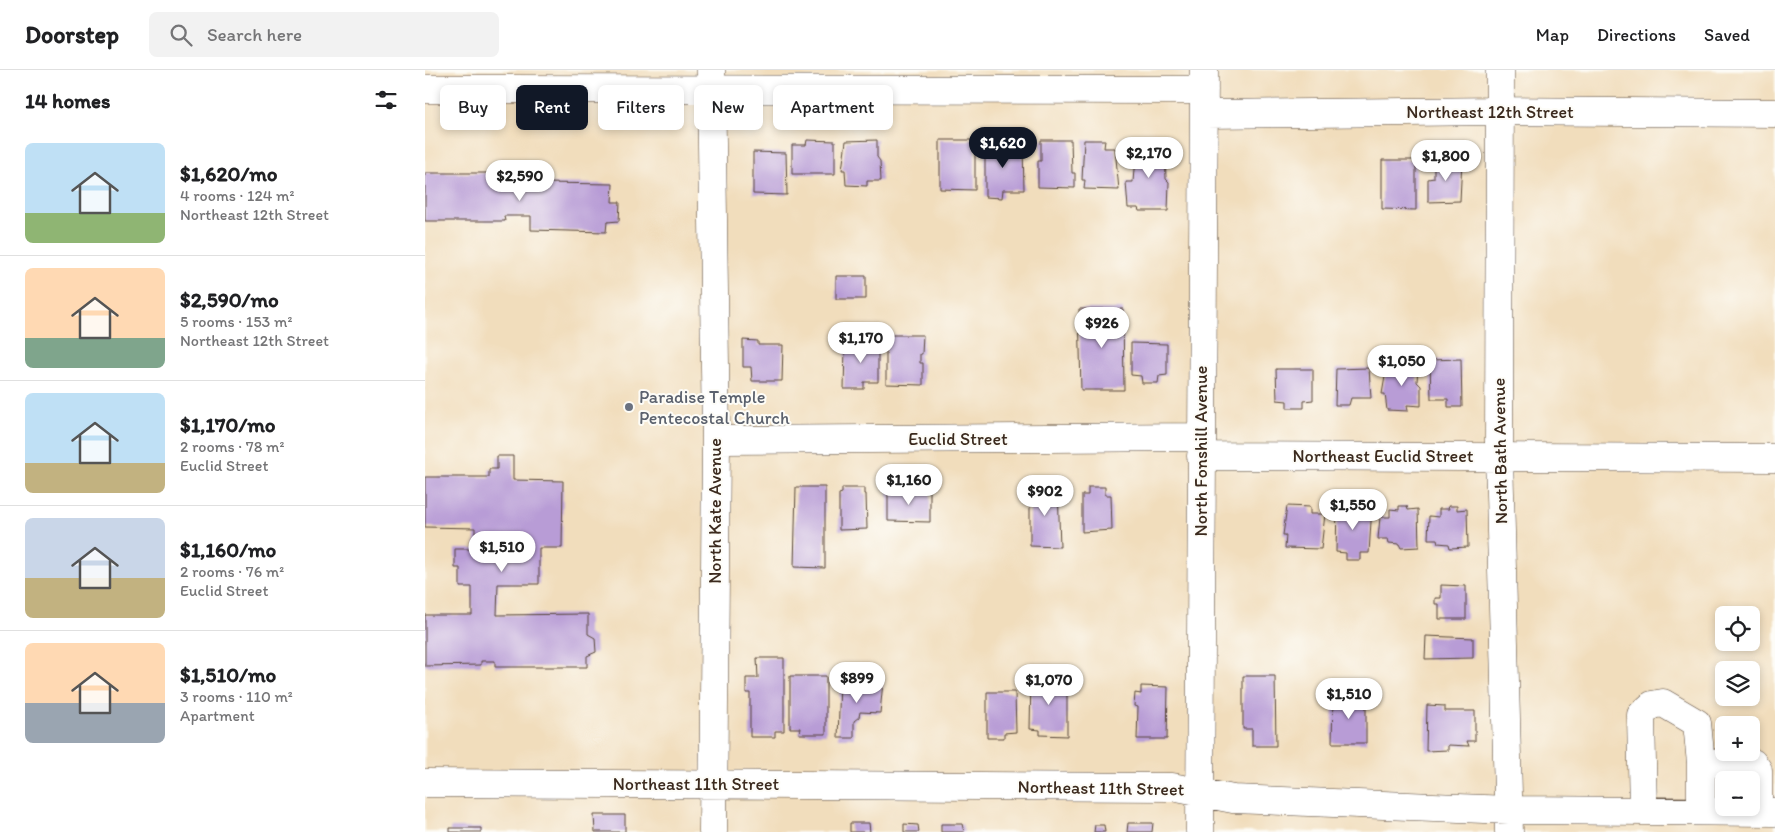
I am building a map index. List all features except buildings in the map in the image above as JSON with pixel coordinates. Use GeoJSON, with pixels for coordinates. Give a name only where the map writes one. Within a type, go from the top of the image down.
{"type":"FeatureCollection","features":[{"type":"Feature","properties":{"kind":"street","name":"North Bath Avenue"},"geometry":{"type":"LineString","coordinates":[[1500,70],[1499,456],[1509,821]]}},
{"type":"Feature","properties":{"kind":"street","name":"Northeast 12th Street"},"geometry":{"type":"LineString","coordinates":[[425,89],[711,80],[1205,91],[1500,111],[1775,113]]}},
{"type":"Feature","properties":{"kind":"street","name":"North Kate Avenue"},"geometry":{"type":"LineString","coordinates":[[711,80],[716,440],[713,832]]}},
{"type":"Feature","properties":{"kind":"street","name":"North Fonshill Avenue"},"geometry":{"type":"LineString","coordinates":[[1200,832],[1201,447],[1205,91]]}},
{"type":"Feature","properties":{"kind":"street","name":"Euclid Street"},"geometry":{"type":"LineString","coordinates":[[716,440],[1201,447]]}},
{"type":"Feature","properties":{"kind":"street","name":"Northeast Euclid Street"},"geometry":{"type":"LineString","coordinates":[[1201,447],[1499,456],[1775,458]]}},
{"type":"Feature","properties":{"kind":"street"},"geometry":{"type":"LineString","coordinates":[[1643,811],[1641,715],[1651,705],[1663,703],[1697,723],[1701,763],[1701,811]]}},
{"type":"Feature","properties":{"kind":"street"},"geometry":{"type":"LineString","coordinates":[[1701,763],[1753,763],[1758,770],[1767,812]]}},
{"type":"Feature","properties":{"kind":"street","name":"Northeast 11th Street"},"geometry":{"type":"LineString","coordinates":[[425,783],[1172,787],[1233,799],[1509,821],[1643,811],[1767,812]]}},
{"type":"Feature","properties":{"kind":"place","name":"Paradise Temple Pentecostal Church"},"geometry":{"type":"Point","coordinates":[629,407]}}]}
